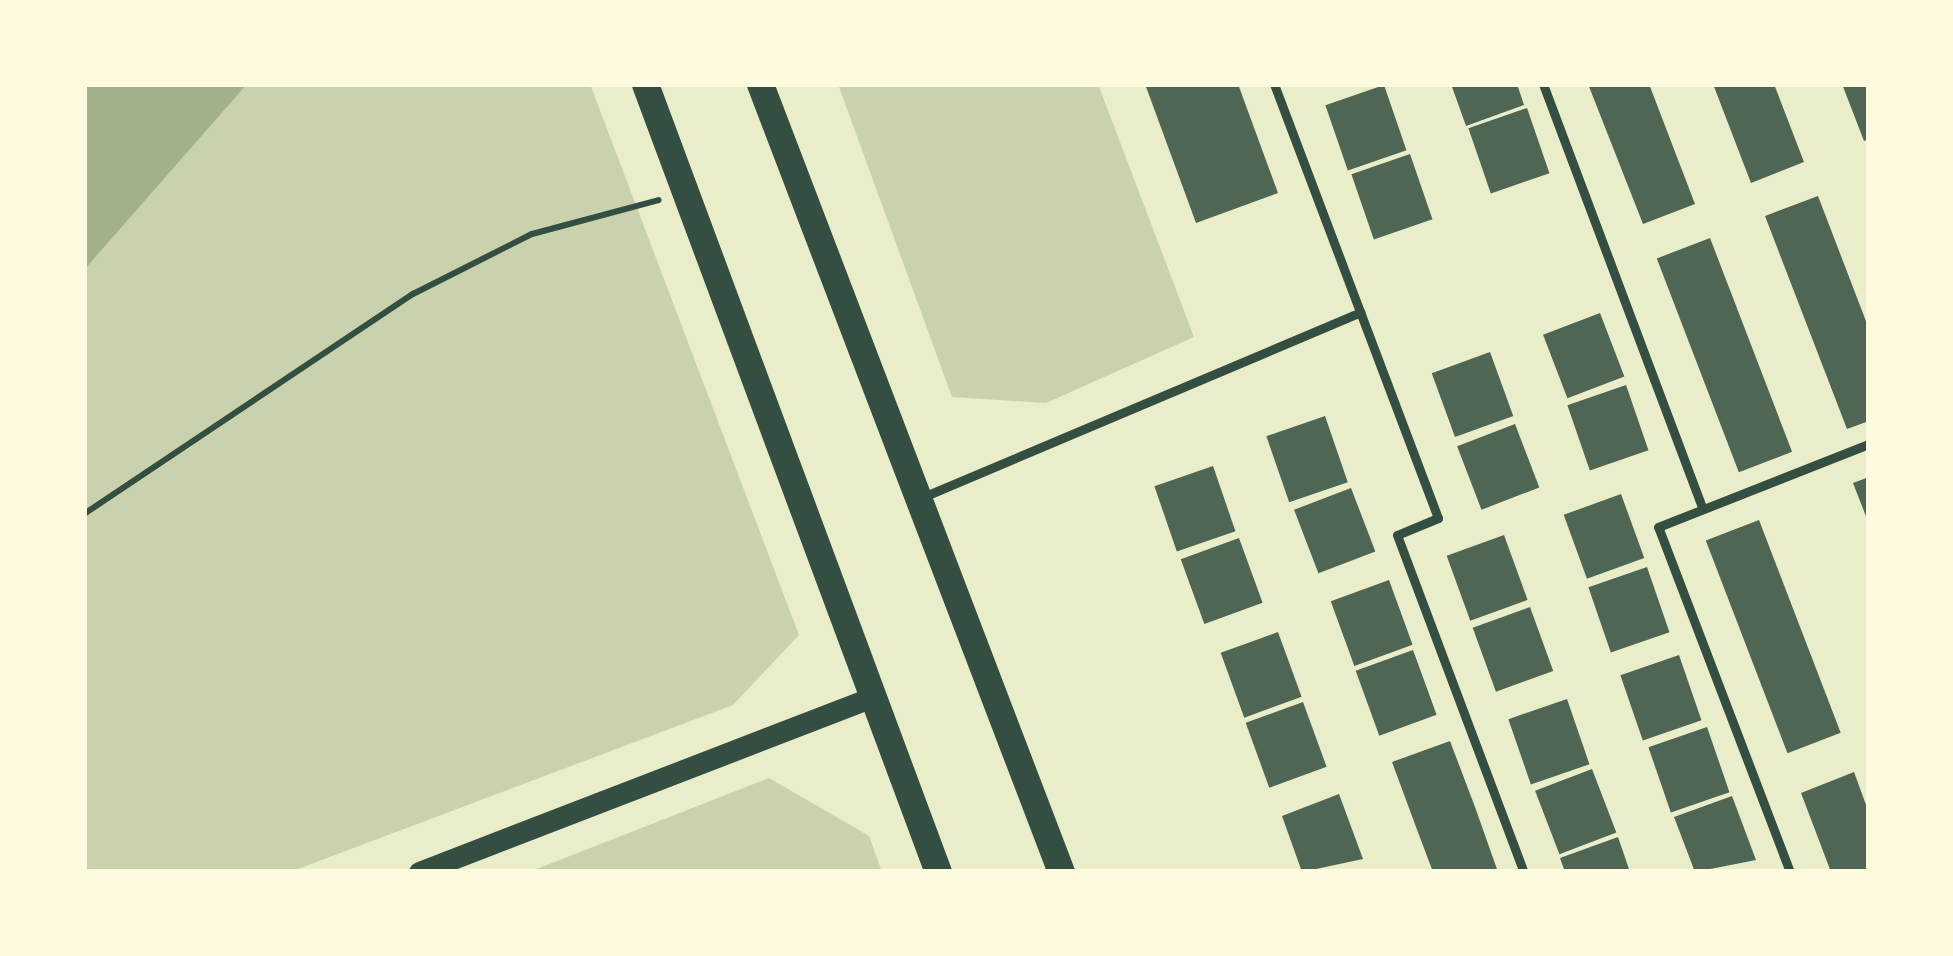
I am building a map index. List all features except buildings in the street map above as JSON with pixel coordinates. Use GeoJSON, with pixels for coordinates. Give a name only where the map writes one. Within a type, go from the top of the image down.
{"type":"FeatureCollection","features":[{"type":"Feature","properties":{"kind":"main road"},"geometry":{"type":"LineString","coordinates":[[645,84],[938,872]]}},
{"type":"Feature","properties":{"kind":"main road"},"geometry":{"type":"LineString","coordinates":[[760,84],[1061,872]]}},
{"type":"Feature","properties":{"kind":"street"},"geometry":{"type":"LineString","coordinates":[[419,872],[875,696]]}},
{"type":"Feature","properties":{"kind":"lane"},"geometry":{"type":"LineString","coordinates":[[1274,84],[1438,518],[1397,535],[1524,872]]}},
{"type":"Feature","properties":{"kind":"lane"},"geometry":{"type":"LineString","coordinates":[[1543,84],[1703,509]]}},
{"type":"Feature","properties":{"kind":"lane"},"geometry":{"type":"LineString","coordinates":[[919,499],[1360,312]]}},
{"type":"Feature","properties":{"kind":"lane"},"geometry":{"type":"LineString","coordinates":[[1790,872],[1658,527],[1869,444]]}},
{"type":"Feature","properties":{"kind":"path"},"geometry":{"type":"LineString","coordinates":[[84,514],[413,294],[532,234],[686,193]]}},
{"type":"Feature","properties":{"kind":"shaded area"},"geometry":{"type":"Polygon","coordinates":[[[84,84],[590,84],[799,635],[733,705],[290,872],[84,872],[84,84]]]}},
{"type":"Feature","properties":{"kind":"shaded area"},"geometry":{"type":"Polygon","coordinates":[[[84,84],[247,84],[84,270],[84,84]]]}},
{"type":"Feature","properties":{"kind":"shaded area"},"geometry":{"type":"Polygon","coordinates":[[[838,84],[1098,84],[1194,337],[1046,403],[952,397],[838,84]]]}},
{"type":"Feature","properties":{"kind":"shaded area"},"geometry":{"type":"Polygon","coordinates":[[[769,778],[869,836],[882,872],[529,872],[769,778]]]}}]}
